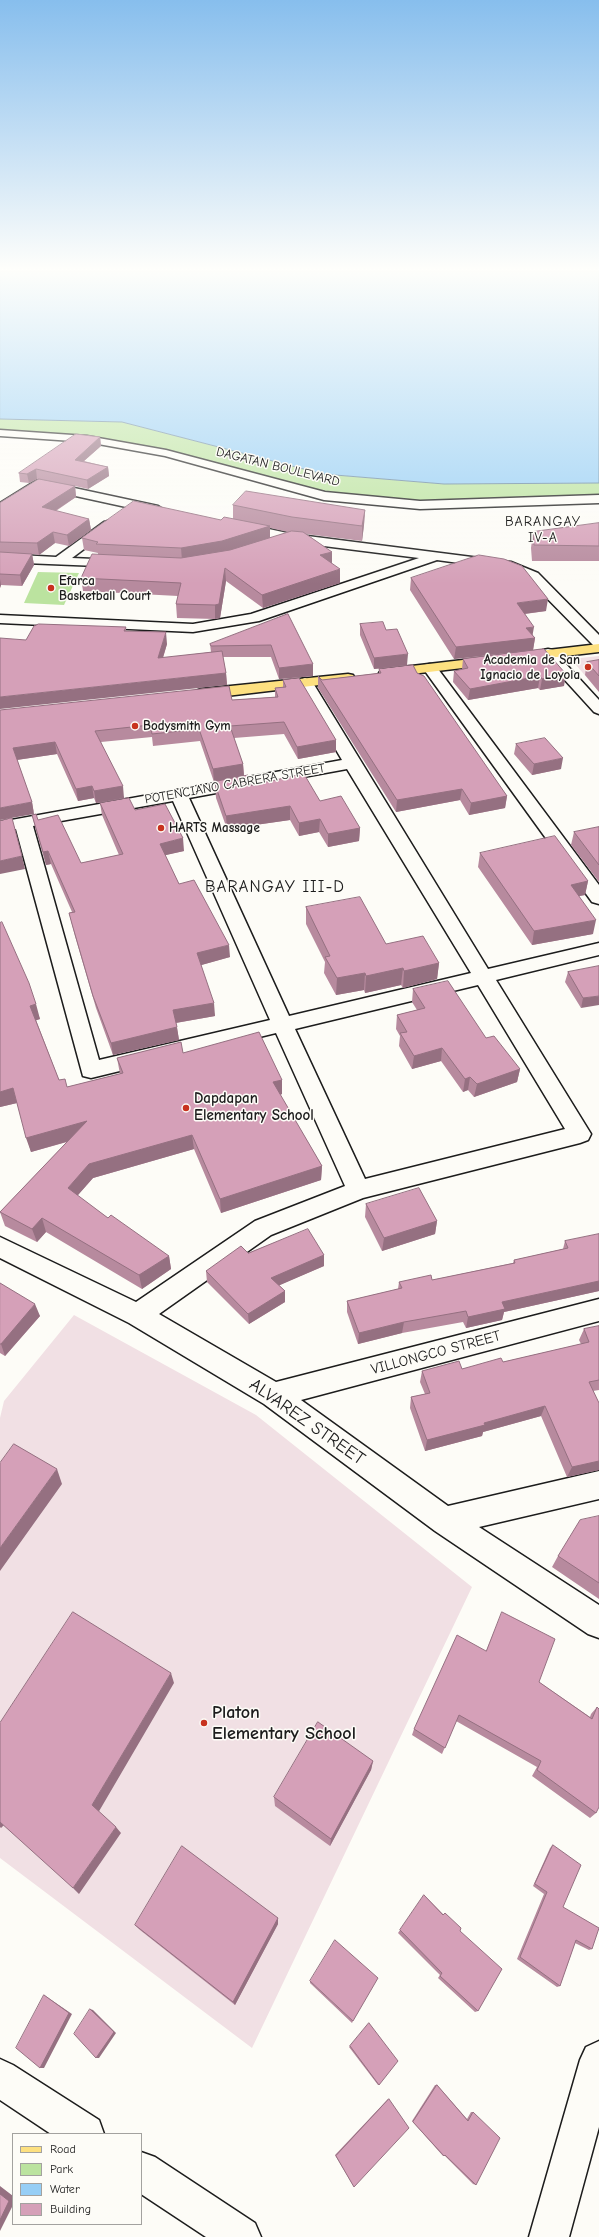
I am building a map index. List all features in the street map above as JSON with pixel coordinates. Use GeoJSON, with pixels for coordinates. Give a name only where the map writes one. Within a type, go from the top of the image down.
{"type":"FeatureCollection","features":[{"type":"Feature","properties":{"kind":"main road"},"geometry":{"type":"LineString","coordinates":[[189,696],[599,648]]}},
{"type":"Feature","properties":{"kind":"street","name":"DAGATAN BOULEVARD"},"geometry":{"type":"LineString","coordinates":[[0,433],[87,439],[166,454],[324,496],[420,505],[599,499]]}},
{"type":"Feature","properties":{"kind":"street"},"geometry":{"type":"LineString","coordinates":[[0,508],[38,484],[172,513]]}},
{"type":"Feature","properties":{"kind":"street"},"geometry":{"type":"LineString","coordinates":[[59,561],[134,506]]}},
{"type":"Feature","properties":{"kind":"street"},"geometry":{"type":"LineString","coordinates":[[232,525],[292,538],[506,564],[532,576],[599,643]]}},
{"type":"Feature","properties":{"kind":"street"},"geometry":{"type":"LineString","coordinates":[[270,545],[292,538]]}},
{"type":"Feature","properties":{"kind":"street"},"geometry":{"type":"LineString","coordinates":[[0,619],[200,626],[254,618],[439,555]]}},
{"type":"Feature","properties":{"kind":"street"},"geometry":{"type":"LineString","coordinates":[[0,558],[128,564]]}},
{"type":"Feature","properties":{"kind":"street"},"geometry":{"type":"LineString","coordinates":[[548,653],[599,709]]}},
{"type":"Feature","properties":{"kind":"street"},"geometry":{"type":"LineString","coordinates":[[430,668],[599,898]]}},
{"type":"Feature","properties":{"kind":"street"},"geometry":{"type":"LineString","coordinates":[[138,1315],[263,1228],[359,1190],[580,1134],[352,763],[305,683]]}},
{"type":"Feature","properties":{"kind":"street","name":"POTENCIANO CABRERA STREET"},"geometry":{"type":"LineString","coordinates":[[0,827],[352,763]]}},
{"type":"Feature","properties":{"kind":"street"},"geometry":{"type":"LineString","coordinates":[[179,794],[282,1025],[359,1190]]}},
{"type":"Feature","properties":{"kind":"street"},"geometry":{"type":"LineString","coordinates":[[23,823],[91,1070],[599,949]]}},
{"type":"Feature","properties":{"kind":"street","name":"ALVAREZ STREET"},"geometry":{"type":"LineString","coordinates":[[0,1247],[138,1315],[273,1395],[445,1521],[599,1623]]}},
{"type":"Feature","properties":{"kind":"street","name":"VILLONGCO STREET"},"geometry":{"type":"LineString","coordinates":[[273,1395],[599,1310]]}},
{"type":"Feature","properties":{"kind":"street"},"geometry":{"type":"LineString","coordinates":[[445,1521],[599,1485]]}},
{"type":"Feature","properties":{"kind":"street"},"geometry":{"type":"LineString","coordinates":[[549,2237],[599,2060]]}},
{"type":"Feature","properties":{"kind":"street"},"geometry":{"type":"LineString","coordinates":[[0,2078],[83,2133]]}},
{"type":"Feature","properties":{"kind":"street"},"geometry":{"type":"LineString","coordinates":[[142,2172],[241,2237]]}},
{"type":"Feature","properties":{"kind":"shaded area","name":"Academia de San Ignacio de Loyola"},"geometry":{"type":"Polygon","coordinates":[[[599,656],[599,692],[571,659],[599,656]]]}},
{"type":"Feature","properties":{"kind":"shaded area","name":"Platon Elementary School"},"geometry":{"type":"Polygon","coordinates":[[[74,1315],[256,1415],[472,1587],[252,2048],[0,1858],[0,1418],[4,1401],[74,1315]]]}},
{"type":"Feature","properties":{"kind":"green space"},"geometry":{"type":"Polygon","coordinates":[[[0,419],[122,422],[323,474],[444,484],[599,483],[599,499],[420,505],[324,496],[166,453],[87,439],[0,433],[0,419]]]}},
{"type":"Feature","properties":{"kind":"green space","name":"Efarca Basketball Court"},"geometry":{"type":"Polygon","coordinates":[[[38,572],[79,573],[64,605],[24,603],[38,572]]]}},
{"type":"Feature","properties":{"kind":"water"},"geometry":{"type":"Polygon","coordinates":[[[0,375],[599,375],[599,483],[444,484],[323,474],[122,422],[0,419],[0,375]]]}},
{"type":"Feature","properties":{"kind":"building"},"geometry":{"type":"Polygon","coordinates":[[[76,434],[100,437],[75,460],[108,467],[87,480],[36,469],[27,474],[19,473],[76,434]]]}},
{"type":"Feature","properties":{"kind":"building"},"geometry":{"type":"Polygon","coordinates":[[[39,479],[75,486],[42,507],[89,519],[67,535],[53,532],[37,543],[0,542],[0,503],[39,479]]]}},
{"type":"Feature","properties":{"kind":"building"},"geometry":{"type":"Polygon","coordinates":[[[246,491],[365,510],[362,526],[292,517],[233,505],[246,491]]]}},
{"type":"Feature","properties":{"kind":"building"},"geometry":{"type":"Polygon","coordinates":[[[134,501],[221,520],[224,517],[270,526],[222,541],[181,548],[96,544],[98,542],[82,538],[134,501]]]}},
{"type":"Feature","properties":{"kind":"building"},"geometry":{"type":"Polygon","coordinates":[[[599,523],[599,546],[534,545],[533,532],[599,523]]]}},
{"type":"Feature","properties":{"kind":"building"},"geometry":{"type":"Polygon","coordinates":[[[292,531],[303,532],[332,552],[320,555],[340,569],[262,595],[225,568],[219,604],[215,605],[176,604],[181,583],[81,578],[92,554],[181,558],[230,550],[292,531]]]}},
{"type":"Feature","properties":{"kind":"building"},"geometry":{"type":"Polygon","coordinates":[[[0,552],[32,554],[20,575],[0,574],[0,552]]]}},
{"type":"Feature","properties":{"kind":"building"},"geometry":{"type":"Polygon","coordinates":[[[479,555],[504,559],[522,566],[548,599],[517,603],[534,627],[526,628],[535,638],[456,647],[411,578],[479,555]]]}},
{"type":"Feature","properties":{"kind":"building"},"geometry":{"type":"Polygon","coordinates":[[[288,614],[313,664],[279,668],[271,645],[211,646],[210,644],[288,614]]]}},
{"type":"Feature","properties":{"kind":"building"},"geometry":{"type":"Polygon","coordinates":[[[383,622],[386,630],[397,629],[408,654],[374,658],[360,624],[383,622]]]}},
{"type":"Feature","properties":{"kind":"building"},"geometry":{"type":"Polygon","coordinates":[[[39,624],[126,627],[124,631],[166,632],[158,658],[222,651],[226,673],[0,697],[0,638],[26,640],[34,626],[39,624]]]}},
{"type":"Feature","properties":{"kind":"building"},"geometry":{"type":"Polygon","coordinates":[[[544,649],[566,674],[542,679],[540,676],[470,689],[454,671],[468,668],[463,659],[544,649]]]}},
{"type":"Feature","properties":{"kind":"building"},"geometry":{"type":"Polygon","coordinates":[[[599,660],[599,676],[587,662],[599,660]]]}},
{"type":"Feature","properties":{"kind":"building"},"geometry":{"type":"Polygon","coordinates":[[[413,665],[417,673],[424,676],[507,796],[471,803],[462,789],[397,800],[318,676],[322,680],[381,673],[379,669],[413,665]]]}},
{"type":"Feature","properties":{"kind":"building"},"geometry":{"type":"Polygon","coordinates":[[[299,678],[336,740],[297,747],[284,722],[230,726],[243,764],[213,769],[199,729],[152,734],[150,725],[95,731],[123,786],[94,791],[92,786],[76,789],[55,742],[13,748],[32,802],[0,808],[0,710],[229,686],[232,700],[278,697],[275,688],[286,687],[283,680],[299,678]]]}},
{"type":"Feature","properties":{"kind":"building"},"geometry":{"type":"Polygon","coordinates":[[[545,738],[563,758],[534,764],[516,744],[545,738]]]}},
{"type":"Feature","properties":{"kind":"building"},"geometry":{"type":"Polygon","coordinates":[[[304,774],[320,801],[341,796],[360,828],[328,834],[320,819],[299,823],[290,806],[226,816],[215,784],[218,784],[217,781],[248,775],[251,785],[304,774]]]}},
{"type":"Feature","properties":{"kind":"building"},"geometry":{"type":"Polygon","coordinates":[[[129,798],[135,810],[165,804],[183,838],[160,844],[179,884],[194,880],[229,945],[197,953],[214,1003],[173,1010],[177,1027],[111,1043],[93,996],[69,913],[75,912],[48,851],[43,852],[32,815],[36,814],[38,820],[58,815],[81,863],[123,854],[100,803],[129,798]]]}},
{"type":"Feature","properties":{"kind":"building"},"geometry":{"type":"Polygon","coordinates":[[[12,818],[22,856],[0,861],[0,821],[12,818]]]}},
{"type":"Feature","properties":{"kind":"building"},"geometry":{"type":"Polygon","coordinates":[[[599,827],[599,865],[574,832],[599,827]]]}},
{"type":"Feature","properties":{"kind":"building"},"geometry":{"type":"Polygon","coordinates":[[[555,836],[588,881],[571,885],[596,920],[534,931],[480,853],[555,836]]]}},
{"type":"Feature","properties":{"kind":"building"},"geometry":{"type":"Polygon","coordinates":[[[360,897],[386,944],[423,936],[439,963],[404,971],[403,968],[366,976],[365,973],[337,978],[325,957],[330,956],[306,907],[360,897]]]}},
{"type":"Feature","properties":{"kind":"building"},"geometry":{"type":"Polygon","coordinates":[[[2,922],[29,983],[36,1004],[30,1006],[59,1080],[65,1079],[67,1087],[123,1073],[117,1058],[181,1042],[183,1053],[259,1032],[282,1080],[273,1082],[322,1166],[220,1199],[192,1135],[89,1164],[68,1188],[108,1218],[111,1215],[169,1256],[139,1275],[42,1218],[32,1229],[0,1212],[87,1121],[26,1138],[13,1088],[0,1092],[0,923],[2,922]]]}},
{"type":"Feature","properties":{"kind":"building"},"geometry":{"type":"Polygon","coordinates":[[[599,966],[599,996],[583,998],[568,972],[599,966]]]}},
{"type":"Feature","properties":{"kind":"building"},"geometry":{"type":"Polygon","coordinates":[[[448,981],[486,1038],[494,1036],[520,1069],[477,1084],[470,1077],[465,1079],[442,1048],[414,1056],[400,1033],[407,1032],[397,1015],[425,1008],[413,989],[448,981]]]}},
{"type":"Feature","properties":{"kind":"building"},"geometry":{"type":"Polygon","coordinates":[[[419,1188],[437,1221],[384,1238],[366,1204],[419,1188]]]}},
{"type":"Feature","properties":{"kind":"building"},"geometry":{"type":"Polygon","coordinates":[[[308,1229],[324,1255],[271,1278],[285,1291],[248,1314],[206,1271],[241,1246],[248,1253],[308,1229]]]}},
{"type":"Feature","properties":{"kind":"building"},"geometry":{"type":"Polygon","coordinates":[[[599,1234],[599,1281],[502,1302],[505,1309],[468,1317],[466,1311],[404,1322],[359,1333],[347,1301],[402,1288],[399,1282],[431,1275],[432,1280],[515,1263],[514,1260],[568,1248],[565,1241],[599,1234]]]}},
{"type":"Feature","properties":{"kind":"building"},"geometry":{"type":"Polygon","coordinates":[[[0,1283],[35,1304],[1,1344],[0,1344],[0,1283]]]}},
{"type":"Feature","properties":{"kind":"building"},"geometry":{"type":"Polygon","coordinates":[[[599,1326],[599,1380],[589,1382],[599,1403],[599,1461],[572,1467],[545,1406],[484,1423],[485,1425],[427,1440],[411,1397],[430,1393],[422,1371],[459,1361],[462,1369],[501,1358],[503,1362],[589,1342],[584,1329],[599,1326]]]}},
{"type":"Feature","properties":{"kind":"building"},"geometry":{"type":"Polygon","coordinates":[[[14,1444],[57,1469],[0,1548],[0,1463],[14,1444]]]}},
{"type":"Feature","properties":{"kind":"building"},"geometry":{"type":"Polygon","coordinates":[[[599,1516],[599,1583],[558,1556],[580,1520],[599,1516]]]}},
{"type":"Feature","properties":{"kind":"building"},"geometry":{"type":"Polygon","coordinates":[[[73,1612],[171,1673],[92,1805],[116,1827],[73,1888],[0,1822],[0,1723],[73,1612]]]}},
{"type":"Feature","properties":{"kind":"building"},"geometry":{"type":"Polygon","coordinates":[[[502,1612],[555,1639],[539,1682],[592,1719],[597,1707],[599,1709],[599,1807],[596,1813],[537,1770],[541,1761],[459,1715],[445,1748],[414,1729],[457,1635],[486,1651],[502,1612]]]}},
{"type":"Feature","properties":{"kind":"building"},"geometry":{"type":"Polygon","coordinates":[[[318,1722],[373,1761],[331,1839],[274,1797],[318,1722]]]}},
{"type":"Feature","properties":{"kind":"building"},"geometry":{"type":"Polygon","coordinates":[[[553,1845],[581,1865],[563,1907],[599,1928],[592,1949],[576,1940],[560,1986],[520,1957],[547,1892],[535,1884],[553,1845]]]}},
{"type":"Feature","properties":{"kind":"building"},"geometry":{"type":"Polygon","coordinates":[[[182,1846],[278,1918],[233,2002],[135,1925],[182,1846]]]}},
{"type":"Feature","properties":{"kind":"building"},"geometry":{"type":"Polygon","coordinates":[[[424,1895],[443,1915],[445,1913],[461,1928],[460,1931],[502,1969],[478,2011],[440,1976],[442,1973],[400,1930],[424,1895]]]}},
{"type":"Feature","properties":{"kind":"building"},"geometry":{"type":"Polygon","coordinates":[[[335,1940],[378,1978],[353,2021],[310,1981],[335,1940]]]}},
{"type":"Feature","properties":{"kind":"building"},"geometry":{"type":"Polygon","coordinates":[[[44,1995],[69,2013],[40,2068],[16,2048],[44,1995]]]}},
{"type":"Feature","properties":{"kind":"building"},"geometry":{"type":"Polygon","coordinates":[[[90,2009],[114,2032],[96,2058],[74,2034],[90,2009]]]}},
{"type":"Feature","properties":{"kind":"building"},"geometry":{"type":"Polygon","coordinates":[[[369,2023],[398,2061],[379,2085],[350,2046],[369,2023]]]}},
{"type":"Feature","properties":{"kind":"building"},"geometry":{"type":"Polygon","coordinates":[[[437,2085],[468,2121],[473,2112],[500,2138],[476,2185],[445,2155],[444,2156],[413,2122],[437,2085]]]}},
{"type":"Feature","properties":{"kind":"building"},"geometry":{"type":"Polygon","coordinates":[[[389,2099],[409,2128],[354,2187],[336,2156],[389,2099]]]}},
{"type":"Feature","properties":{"kind":"building"},"geometry":{"type":"Polygon","coordinates":[[[0,2194],[9,2201],[0,2220],[0,2194]]]}},
{"type":"Feature","properties":{"kind":"place","name":"Efarca Basketball Court"},"geometry":{"type":"Point","coordinates":[51,588]}},
{"type":"Feature","properties":{"kind":"place","name":"Academia de San Ignacio de Loyola"},"geometry":{"type":"Point","coordinates":[588,667]}},
{"type":"Feature","properties":{"kind":"place","name":"Bodysmith Gym"},"geometry":{"type":"Point","coordinates":[135,726]}},
{"type":"Feature","properties":{"kind":"place","name":"HARTS Massage"},"geometry":{"type":"Point","coordinates":[161,828]}},
{"type":"Feature","properties":{"kind":"place","name":"Dapdapan Elementary School"},"geometry":{"type":"Point","coordinates":[186,1108]}},
{"type":"Feature","properties":{"kind":"place","name":"Platon Elementary School"},"geometry":{"type":"Point","coordinates":[204,1723]}},
{"type":"Feature","properties":{"kind":"district","name":"BARANGAY IV-A"},"geometry":{"type":"Point","coordinates":[543,530]}},
{"type":"Feature","properties":{"kind":"district","name":"BARANGAY III-D"},"geometry":{"type":"Point","coordinates":[275,887]}}]}
